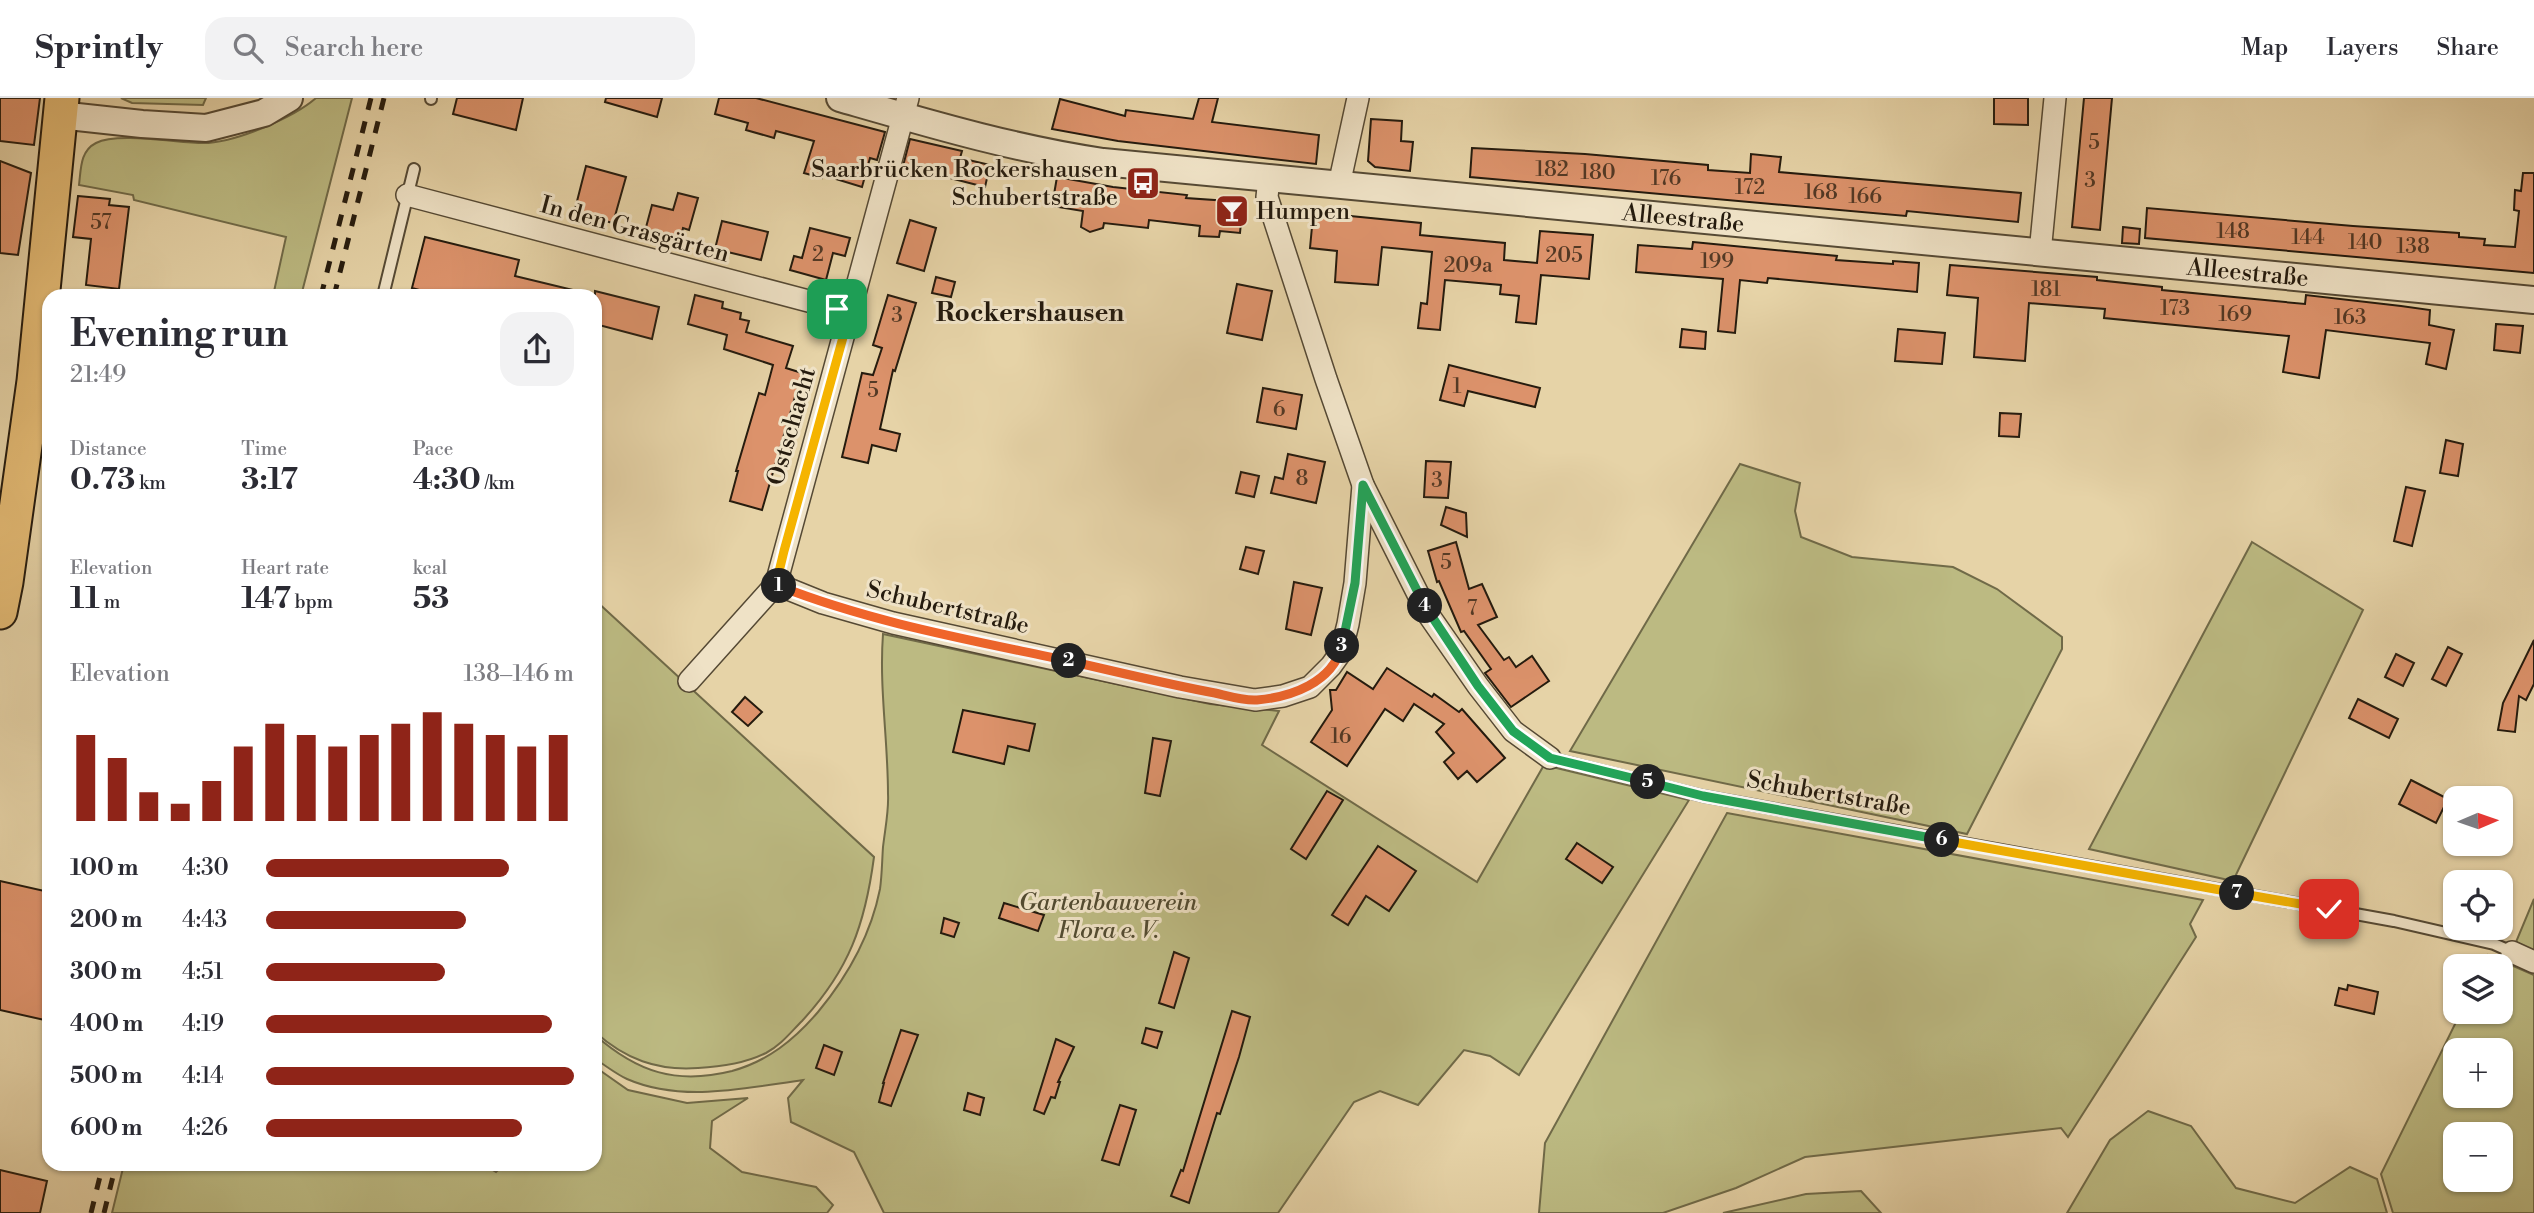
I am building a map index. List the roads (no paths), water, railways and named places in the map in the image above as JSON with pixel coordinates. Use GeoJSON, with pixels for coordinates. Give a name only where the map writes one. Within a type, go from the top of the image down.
{"type":"FeatureCollection","features":[{"type":"Feature","properties":{"kind":"main road"},"geometry":{"type":"LineString","coordinates":[[43,289],[61,106]]}},
{"type":"Feature","properties":{"kind":"main road"},"geometry":{"type":"LineString","coordinates":[[0,612],[34,380],[42,299]]}},
{"type":"Feature","properties":{"kind":"street"},"geometry":{"type":"LineString","coordinates":[[61,106],[117,122],[206,128],[264,113],[289,98]]}},
{"type":"Feature","properties":{"kind":"street","name":"Alleestraße"},"geometry":{"type":"LineString","coordinates":[[840,98],[906,107],[1056,155],[1339,185],[2534,300]]}},
{"type":"Feature","properties":{"kind":"street"},"geometry":{"type":"LineString","coordinates":[[1339,185],[1358,98]]}},
{"type":"Feature","properties":{"kind":"street"},"geometry":{"type":"LineString","coordinates":[[2040,253],[2054,98]]}},
{"type":"Feature","properties":{"kind":"street","name":"Ostschacht"},"geometry":{"type":"LineString","coordinates":[[689,681],[776,584],[906,107]]}},
{"type":"Feature","properties":{"kind":"street","name":"Schubertstraße"},"geometry":{"type":"LineString","coordinates":[[1269,178],[1268,197],[1325,379],[1363,485],[1429,614],[1471,676],[1513,731],[1550,758]]}},
{"type":"Feature","properties":{"kind":"street","name":"In den Grasgärten"},"geometry":{"type":"LineString","coordinates":[[407,195],[850,312]]}},
{"type":"Feature","properties":{"kind":"street","name":"Schubertstraße"},"geometry":{"type":"LineString","coordinates":[[776,584],[823,603],[892,623],[1180,687],[1255,700],[1273,697],[1310,687],[1341,652],[1355,583],[1363,485]]}},
{"type":"Feature","properties":{"kind":"street"},"geometry":{"type":"LineString","coordinates":[[2512,951],[2534,962]]}},
{"type":"Feature","properties":{"kind":"lane"},"geometry":{"type":"LineString","coordinates":[[385,289],[414,169]]}},
{"type":"Feature","properties":{"kind":"lane","name":"Schubertstraße"},"geometry":{"type":"LineString","coordinates":[[1550,758],[1703,796],[2394,921],[2494,944],[2512,951]]}},
{"type":"Feature","properties":{"kind":"railway"},"geometry":{"type":"LineString","coordinates":[[323,289],[371,98]]}},
{"type":"Feature","properties":{"kind":"railway"},"geometry":{"type":"LineString","coordinates":[[336,289],[384,98]]}},
{"type":"Feature","properties":{"kind":"railway"},"geometry":{"type":"LineString","coordinates":[[91,1213],[101,1171]]}},
{"type":"Feature","properties":{"kind":"railway"},"geometry":{"type":"LineString","coordinates":[[104,1213],[114,1171]]}},
{"type":"Feature","properties":{"kind":"place","name":"Saarbrücken Rockershausen Schubertstraße"},"geometry":{"type":"Point","coordinates":[1143,183]}},
{"type":"Feature","properties":{"kind":"place","name":"Humpen"},"geometry":{"type":"Point","coordinates":[1232,211]}},
{"type":"Feature","properties":{"kind":"district","name":"Rockershausen"},"geometry":{"type":"Point","coordinates":[1030,312]}},
{"type":"Feature","properties":{"kind":"park label","name":"Gartenbauverein Flora e. V."},"geometry":{"type":"Point","coordinates":[1108,916]}}]}
